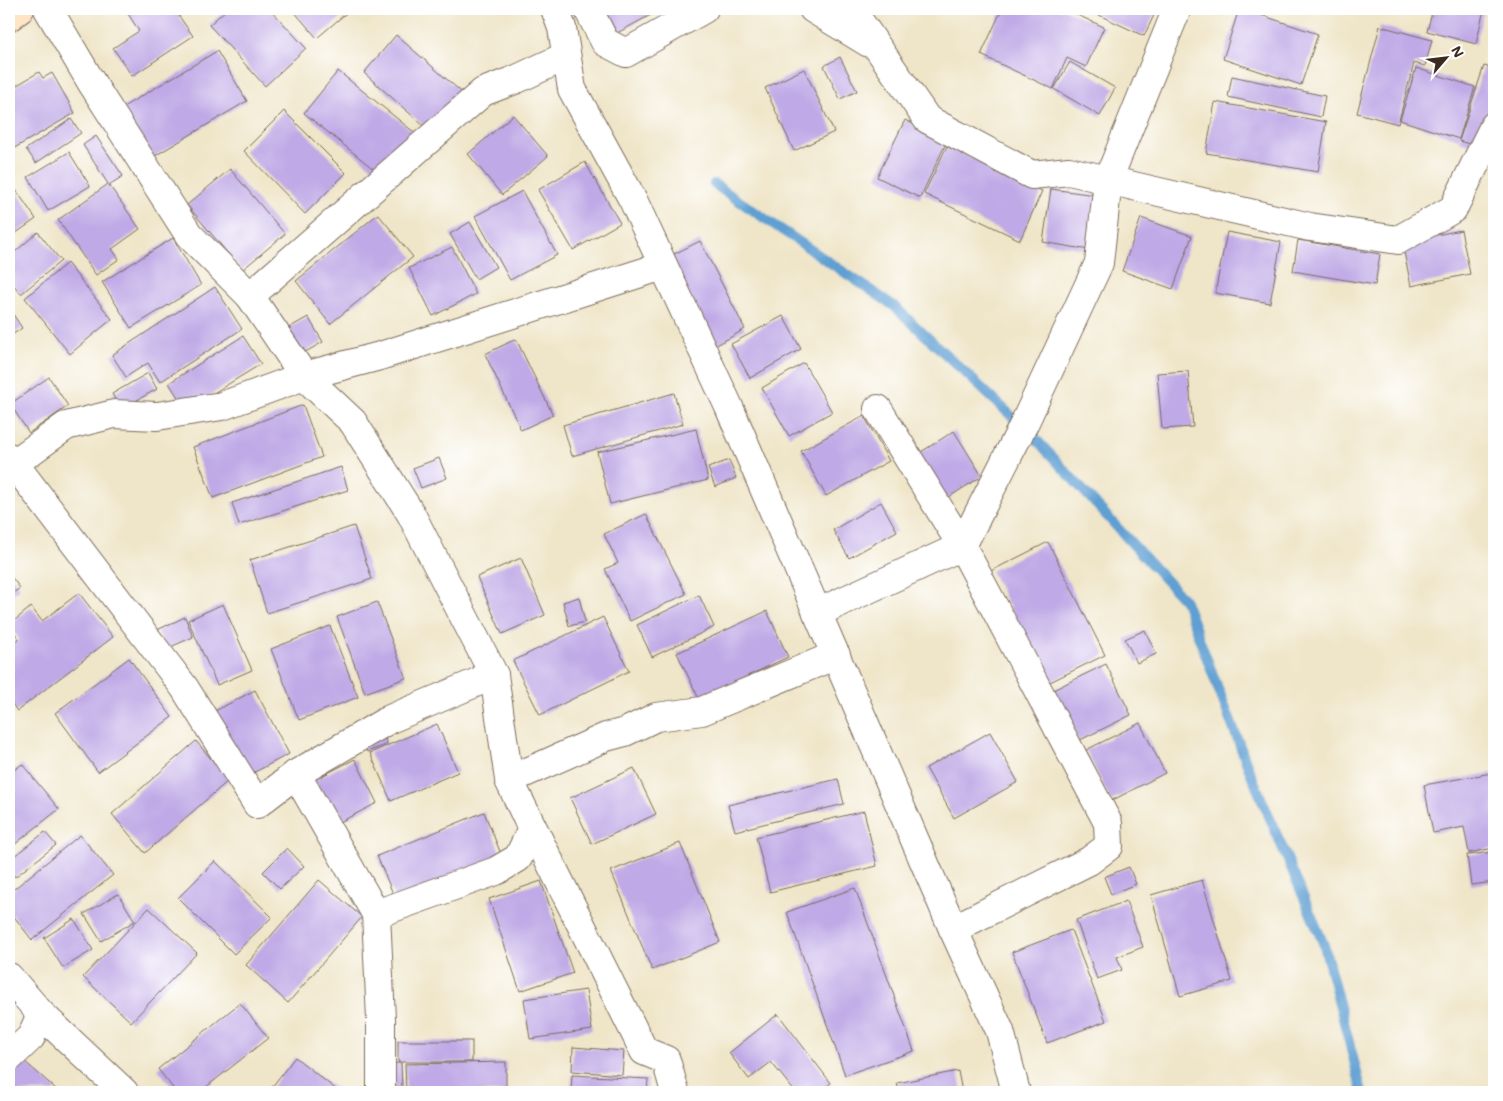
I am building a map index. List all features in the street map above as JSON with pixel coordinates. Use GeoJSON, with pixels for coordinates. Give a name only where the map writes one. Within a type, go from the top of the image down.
{"type":"FeatureCollection","features":[{"type":"Feature","properties":{"kind":"main road"},"geometry":{"type":"LineString","coordinates":[[9,16],[20,9]]}},
{"type":"Feature","properties":{"kind":"street"},"geometry":{"type":"LineString","coordinates":[[48,9],[93,85],[189,234],[250,296],[304,376],[353,422],[411,514],[494,675],[509,780],[532,829],[518,858],[496,871],[376,914]]}},
{"type":"Feature","properties":{"kind":"street"},"geometry":{"type":"LineString","coordinates":[[555,9],[562,28],[572,89],[633,200],[729,407],[953,929],[1000,1031],[1016,1092]]}},
{"type":"Feature","properties":{"kind":"street"},"geometry":{"type":"LineString","coordinates":[[588,9],[605,42],[626,53],[704,9]]}},
{"type":"Feature","properties":{"kind":"street"},"geometry":{"type":"LineString","coordinates":[[813,9],[877,48]]}},
{"type":"Feature","properties":{"kind":"street"},"geometry":{"type":"LineString","coordinates":[[851,9],[927,119],[1032,174],[1069,170],[1310,227],[1398,240],[1453,209],[1494,126]]}},
{"type":"Feature","properties":{"kind":"street"},"geometry":{"type":"LineString","coordinates":[[817,613],[962,546],[1024,424],[1099,263],[1108,180],[1177,9]]}},
{"type":"Feature","properties":{"kind":"street"},"geometry":{"type":"LineString","coordinates":[[250,296],[483,92],[517,79],[566,56]]}},
{"type":"Feature","properties":{"kind":"street"},"geometry":{"type":"LineString","coordinates":[[494,675],[390,719],[296,774],[257,804],[184,687],[10,462],[66,426],[114,414],[157,416],[222,406],[304,376],[380,356],[664,266]]}},
{"type":"Feature","properties":{"kind":"street"},"geometry":{"type":"LineString","coordinates":[[878,409],[962,546],[1108,823],[1109,846],[1089,861],[953,929]]}},
{"type":"Feature","properties":{"kind":"street"},"geometry":{"type":"LineString","coordinates":[[509,780],[606,737],[625,732],[656,717],[702,711],[836,655]]}},
{"type":"Feature","properties":{"kind":"street"},"geometry":{"type":"LineString","coordinates":[[296,774],[376,914],[381,1092]]}},
{"type":"Feature","properties":{"kind":"street"},"geometry":{"type":"LineString","coordinates":[[509,780],[644,1051],[666,1060],[675,1092]]}},
{"type":"Feature","properties":{"kind":"street"},"geometry":{"type":"LineString","coordinates":[[9,977],[41,1014],[124,1092]]}},
{"type":"Feature","properties":{"kind":"street"},"geometry":{"type":"LineString","coordinates":[[9,1058],[31,1037],[41,1014]]}},
{"type":"Feature","properties":{"kind":"building"},"geometry":{"type":"Polygon","coordinates":[[[125,9],[174,9],[193,36],[132,76],[113,48],[139,31],[125,9]]]}},
{"type":"Feature","properties":{"kind":"building"},"geometry":{"type":"Polygon","coordinates":[[[227,9],[270,9],[306,48],[265,86],[209,25],[227,9]]]}},
{"type":"Feature","properties":{"kind":"building"},"geometry":{"type":"Polygon","coordinates":[[[292,9],[351,9],[317,38],[292,9]]]}},
{"type":"Feature","properties":{"kind":"building"},"geometry":{"type":"Polygon","coordinates":[[[604,9],[662,9],[617,33],[604,9]]]}},
{"type":"Feature","properties":{"kind":"building"},"geometry":{"type":"Polygon","coordinates":[[[1002,9],[1064,9],[1104,27],[1086,67],[1067,58],[1053,89],[981,55],[1002,9]]]}},
{"type":"Feature","properties":{"kind":"building"},"geometry":{"type":"Polygon","coordinates":[[[1086,9],[1157,9],[1144,36],[1086,9]]]}},
{"type":"Feature","properties":{"kind":"building"},"geometry":{"type":"Polygon","coordinates":[[[1239,9],[1318,34],[1301,85],[1223,59],[1239,9]]]}},
{"type":"Feature","properties":{"kind":"building"},"geometry":{"type":"Polygon","coordinates":[[[1433,9],[1484,9],[1476,44],[1427,31],[1433,9]]]}},
{"type":"Feature","properties":{"kind":"building"},"geometry":{"type":"Polygon","coordinates":[[[1380,26],[1432,40],[1425,66],[1414,63],[1398,124],[1357,113],[1380,26]]]}},
{"type":"Feature","properties":{"kind":"building"},"geometry":{"type":"Polygon","coordinates":[[[396,35],[466,96],[433,134],[364,73],[396,35]]]}},
{"type":"Feature","properties":{"kind":"building"},"geometry":{"type":"Polygon","coordinates":[[[217,51],[247,101],[148,160],[118,110],[217,51]]]}},
{"type":"Feature","properties":{"kind":"building"},"geometry":{"type":"Polygon","coordinates":[[[840,57],[857,91],[840,99],[824,66],[840,57]]]}},
{"type":"Feature","properties":{"kind":"building"},"geometry":{"type":"Polygon","coordinates":[[[1070,62],[1115,88],[1100,116],[1054,89],[1070,62]]]}},
{"type":"Feature","properties":{"kind":"building"},"geometry":{"type":"Polygon","coordinates":[[[1484,66],[1494,69],[1494,101],[1479,147],[1459,141],[1484,66]]]}},
{"type":"Feature","properties":{"kind":"building"},"geometry":{"type":"Polygon","coordinates":[[[1416,68],[1475,87],[1459,139],[1400,120],[1416,68]]]}},
{"type":"Feature","properties":{"kind":"building"},"geometry":{"type":"Polygon","coordinates":[[[804,69],[834,132],[794,151],[765,88],[804,69]]]}},
{"type":"Feature","properties":{"kind":"building"},"geometry":{"type":"Polygon","coordinates":[[[338,71],[415,133],[381,175],[304,113],[338,71]]]}},
{"type":"Feature","properties":{"kind":"building"},"geometry":{"type":"Polygon","coordinates":[[[39,72],[43,78],[52,73],[75,113],[11,150],[9,147],[9,97],[11,96],[9,90],[39,72]]]}},
{"type":"Feature","properties":{"kind":"building"},"geometry":{"type":"Polygon","coordinates":[[[1232,76],[1325,96],[1321,117],[1228,97],[1232,76]]]}},
{"type":"Feature","properties":{"kind":"building"},"geometry":{"type":"Polygon","coordinates":[[[1215,102],[1326,122],[1318,172],[1206,153],[1215,102]]]}},
{"type":"Feature","properties":{"kind":"building"},"geometry":{"type":"Polygon","coordinates":[[[284,111],[346,173],[305,214],[244,151],[284,111]]]}},
{"type":"Feature","properties":{"kind":"building"},"geometry":{"type":"Polygon","coordinates":[[[513,115],[548,156],[502,195],[468,154],[513,115]]]}},
{"type":"Feature","properties":{"kind":"building"},"geometry":{"type":"Polygon","coordinates":[[[71,119],[81,133],[36,163],[26,149],[71,119]]]}},
{"type":"Feature","properties":{"kind":"building"},"geometry":{"type":"Polygon","coordinates":[[[905,120],[947,141],[920,198],[877,177],[905,120]]]}},
{"type":"Feature","properties":{"kind":"building"},"geometry":{"type":"Polygon","coordinates":[[[96,136],[123,176],[109,185],[140,229],[112,249],[119,259],[96,275],[58,220],[108,184],[83,145],[96,136]]]}},
{"type":"Feature","properties":{"kind":"building"},"geometry":{"type":"Polygon","coordinates":[[[947,146],[1042,191],[1020,240],[924,194],[947,146]]]}},
{"type":"Feature","properties":{"kind":"building"},"geometry":{"type":"Polygon","coordinates":[[[69,152],[90,186],[48,211],[28,177],[69,152]]]}},
{"type":"Feature","properties":{"kind":"building"},"geometry":{"type":"Polygon","coordinates":[[[585,162],[620,223],[573,250],[538,190],[585,162]]]}},
{"type":"Feature","properties":{"kind":"building"},"geometry":{"type":"Polygon","coordinates":[[[230,169],[285,234],[242,270],[187,205],[230,169]]]}},
{"type":"Feature","properties":{"kind":"building"},"geometry":{"type":"Polygon","coordinates":[[[9,180],[36,219],[9,238],[9,180]]]}},
{"type":"Feature","properties":{"kind":"building"},"geometry":{"type":"Polygon","coordinates":[[[1051,189],[1103,196],[1095,251],[1043,242],[1051,189]]]}},
{"type":"Feature","properties":{"kind":"building"},"geometry":{"type":"Polygon","coordinates":[[[522,191],[557,255],[510,280],[475,216],[522,191]]]}},
{"type":"Feature","properties":{"kind":"building"},"geometry":{"type":"Polygon","coordinates":[[[378,214],[413,257],[330,324],[296,281],[378,214]]]}},
{"type":"Feature","properties":{"kind":"building"},"geometry":{"type":"Polygon","coordinates":[[[1141,218],[1192,236],[1173,289],[1122,271],[1141,218]]]}},
{"type":"Feature","properties":{"kind":"building"},"geometry":{"type":"Polygon","coordinates":[[[470,222],[496,267],[476,279],[450,234],[470,222]]]}},
{"type":"Feature","properties":{"kind":"building"},"geometry":{"type":"Polygon","coordinates":[[[1461,230],[1470,274],[1411,286],[1402,242],[1461,230]]]}},
{"type":"Feature","properties":{"kind":"building"},"geometry":{"type":"Polygon","coordinates":[[[38,232],[61,261],[21,294],[9,279],[9,257],[38,232]]]}},
{"type":"Feature","properties":{"kind":"building"},"geometry":{"type":"Polygon","coordinates":[[[1227,232],[1281,242],[1270,303],[1215,293],[1227,232]]]}},
{"type":"Feature","properties":{"kind":"building"},"geometry":{"type":"Polygon","coordinates":[[[173,238],[201,285],[131,328],[102,282],[173,238]]]}},
{"type":"Feature","properties":{"kind":"building"},"geometry":{"type":"Polygon","coordinates":[[[1298,240],[1380,254],[1375,285],[1293,271],[1298,240]]]}},
{"type":"Feature","properties":{"kind":"building"},"geometry":{"type":"Polygon","coordinates":[[[700,241],[745,329],[715,346],[668,257],[700,241]]]}},
{"type":"Feature","properties":{"kind":"building"},"geometry":{"type":"Polygon","coordinates":[[[452,247],[476,294],[433,316],[409,268],[452,247]]]}},
{"type":"Feature","properties":{"kind":"building"},"geometry":{"type":"Polygon","coordinates":[[[67,263],[112,319],[70,354],[25,298],[67,263]]]}},
{"type":"Feature","properties":{"kind":"building"},"geometry":{"type":"Polygon","coordinates":[[[215,287],[242,329],[160,382],[148,363],[126,377],[112,355],[215,287]]]}},
{"type":"Feature","properties":{"kind":"building"},"geometry":{"type":"Polygon","coordinates":[[[9,308],[22,328],[9,337],[9,308]]]}},
{"type":"Feature","properties":{"kind":"building"},"geometry":{"type":"Polygon","coordinates":[[[783,316],[801,349],[750,378],[731,344],[783,316]]]}},
{"type":"Feature","properties":{"kind":"building"},"geometry":{"type":"Polygon","coordinates":[[[308,317],[323,342],[302,354],[287,329],[308,317]]]}},
{"type":"Feature","properties":{"kind":"building"},"geometry":{"type":"Polygon","coordinates":[[[243,336],[261,364],[186,410],[169,383],[243,336]]]}},
{"type":"Feature","properties":{"kind":"building"},"geometry":{"type":"Polygon","coordinates":[[[516,339],[553,415],[521,430],[485,354],[516,339]]]}},
{"type":"Feature","properties":{"kind":"building"},"geometry":{"type":"Polygon","coordinates":[[[804,363],[832,412],[789,436],[762,388],[804,363]]]}},
{"type":"Feature","properties":{"kind":"building"},"geometry":{"type":"Polygon","coordinates":[[[1188,371],[1193,427],[1162,429],[1157,373],[1188,371]]]}},
{"type":"Feature","properties":{"kind":"building"},"geometry":{"type":"Polygon","coordinates":[[[148,373],[157,389],[121,409],[112,394],[148,373]]]}},
{"type":"Feature","properties":{"kind":"building"},"geometry":{"type":"Polygon","coordinates":[[[49,377],[68,406],[29,433],[10,404],[49,377]]]}},
{"type":"Feature","properties":{"kind":"building"},"geometry":{"type":"Polygon","coordinates":[[[674,393],[683,424],[572,456],[563,425],[674,393]]]}},
{"type":"Feature","properties":{"kind":"building"},"geometry":{"type":"Polygon","coordinates":[[[303,405],[322,457],[213,498],[193,447],[303,405]]]}},
{"type":"Feature","properties":{"kind":"building"},"geometry":{"type":"Polygon","coordinates":[[[864,416],[889,461],[826,496],[801,451],[864,416]]]}},
{"type":"Feature","properties":{"kind":"building"},"geometry":{"type":"Polygon","coordinates":[[[696,429],[708,480],[610,504],[597,452],[696,429]]]}},
{"type":"Feature","properties":{"kind":"building"},"geometry":{"type":"Polygon","coordinates":[[[954,431],[982,476],[938,504],[910,459],[954,431]]]}},
{"type":"Feature","properties":{"kind":"building"},"geometry":{"type":"Polygon","coordinates":[[[439,458],[447,478],[421,488],[413,468],[439,458]]]}},
{"type":"Feature","properties":{"kind":"building"},"geometry":{"type":"Polygon","coordinates":[[[729,460],[736,478],[715,487],[708,468],[729,460]]]}},
{"type":"Feature","properties":{"kind":"building"},"geometry":{"type":"Polygon","coordinates":[[[341,467],[348,490],[239,525],[232,503],[341,467]]]}},
{"type":"Feature","properties":{"kind":"building"},"geometry":{"type":"Polygon","coordinates":[[[881,502],[897,531],[849,558],[833,530],[881,502]]]}},
{"type":"Feature","properties":{"kind":"building"},"geometry":{"type":"Polygon","coordinates":[[[646,514],[686,594],[630,621],[605,569],[618,563],[604,534],[646,514]]]}},
{"type":"Feature","properties":{"kind":"building"},"geometry":{"type":"Polygon","coordinates":[[[354,526],[372,579],[267,613],[250,560],[354,526]]]}},
{"type":"Feature","properties":{"kind":"building"},"geometry":{"type":"Polygon","coordinates":[[[1048,542],[1105,655],[1048,683],[991,571],[1048,542]]]}},
{"type":"Feature","properties":{"kind":"building"},"geometry":{"type":"Polygon","coordinates":[[[521,558],[545,615],[502,634],[477,577],[521,558]]]}},
{"type":"Feature","properties":{"kind":"building"},"geometry":{"type":"Polygon","coordinates":[[[9,574],[20,588],[9,596],[9,574]]]}},
{"type":"Feature","properties":{"kind":"building"},"geometry":{"type":"Polygon","coordinates":[[[79,593],[113,637],[17,711],[9,699],[9,647],[19,639],[9,625],[31,607],[42,621],[79,593]]]}},
{"type":"Feature","properties":{"kind":"building"},"geometry":{"type":"Polygon","coordinates":[[[699,595],[714,627],[652,657],[637,625],[699,595]]]}},
{"type":"Feature","properties":{"kind":"building"},"geometry":{"type":"Polygon","coordinates":[[[579,597],[585,622],[569,626],[563,602],[579,597]]]}},
{"type":"Feature","properties":{"kind":"building"},"geometry":{"type":"Polygon","coordinates":[[[377,602],[406,678],[365,693],[337,617],[377,602]]]}},
{"type":"Feature","properties":{"kind":"building"},"geometry":{"type":"Polygon","coordinates":[[[223,604],[252,670],[217,685],[188,620],[223,604]]]}},
{"type":"Feature","properties":{"kind":"building"},"geometry":{"type":"Polygon","coordinates":[[[767,611],[788,657],[699,699],[677,653],[767,611]]]}},
{"type":"Feature","properties":{"kind":"building"},"geometry":{"type":"Polygon","coordinates":[[[185,617],[193,637],[166,649],[157,630],[185,617]]]}},
{"type":"Feature","properties":{"kind":"building"},"geometry":{"type":"Polygon","coordinates":[[[603,617],[629,671],[540,715],[513,661],[603,617]]]}},
{"type":"Feature","properties":{"kind":"building"},"geometry":{"type":"Polygon","coordinates":[[[330,626],[358,697],[299,720],[271,649],[330,626]]]}},
{"type":"Feature","properties":{"kind":"building"},"geometry":{"type":"Polygon","coordinates":[[[1145,630],[1156,654],[1137,663],[1125,639],[1145,630]]]}},
{"type":"Feature","properties":{"kind":"building"},"geometry":{"type":"Polygon","coordinates":[[[129,658],[172,717],[98,772],[55,713],[129,658]]]}},
{"type":"Feature","properties":{"kind":"building"},"geometry":{"type":"Polygon","coordinates":[[[1106,664],[1131,715],[1078,741],[1053,690],[1106,664]]]}},
{"type":"Feature","properties":{"kind":"building"},"geometry":{"type":"Polygon","coordinates":[[[255,690],[289,754],[249,775],[215,711],[255,690]]]}},
{"type":"Feature","properties":{"kind":"building"},"geometry":{"type":"Polygon","coordinates":[[[1140,723],[1165,773],[1111,801],[1086,750],[1140,723]]]}},
{"type":"Feature","properties":{"kind":"building"},"geometry":{"type":"Polygon","coordinates":[[[437,724],[458,772],[391,801],[370,753],[437,724]]]}},
{"type":"Feature","properties":{"kind":"building"},"geometry":{"type":"Polygon","coordinates":[[[382,730],[387,744],[367,752],[361,739],[382,730]]]}},
{"type":"Feature","properties":{"kind":"building"},"geometry":{"type":"Polygon","coordinates":[[[990,732],[1018,782],[954,818],[926,768],[990,732]]]}},
{"type":"Feature","properties":{"kind":"building"},"geometry":{"type":"Polygon","coordinates":[[[196,741],[229,780],[145,853],[112,814],[196,741]]]}},
{"type":"Feature","properties":{"kind":"building"},"geometry":{"type":"Polygon","coordinates":[[[355,759],[377,803],[336,824],[314,780],[355,759]]]}},
{"type":"Feature","properties":{"kind":"building"},"geometry":{"type":"Polygon","coordinates":[[[22,764],[59,809],[9,849],[9,774],[22,764]]]}},
{"type":"Feature","properties":{"kind":"building"},"geometry":{"type":"Polygon","coordinates":[[[634,768],[656,814],[592,844],[570,798],[634,768]]]}},
{"type":"Feature","properties":{"kind":"building"},"geometry":{"type":"Polygon","coordinates":[[[1492,773],[1494,784],[1494,848],[1469,853],[1464,827],[1433,833],[1424,785],[1492,773]]]}},
{"type":"Feature","properties":{"kind":"building"},"geometry":{"type":"Polygon","coordinates":[[[838,779],[844,804],[735,831],[728,805],[838,779]]]}},
{"type":"Feature","properties":{"kind":"building"},"geometry":{"type":"Polygon","coordinates":[[[864,811],[877,866],[770,892],[756,837],[864,811]]]}},
{"type":"Feature","properties":{"kind":"building"},"geometry":{"type":"Polygon","coordinates":[[[484,812],[503,859],[397,903],[377,856],[484,812]]]}},
{"type":"Feature","properties":{"kind":"building"},"geometry":{"type":"Polygon","coordinates":[[[45,832],[56,845],[15,877],[9,869],[9,860],[45,832]]]}},
{"type":"Feature","properties":{"kind":"building"},"geometry":{"type":"Polygon","coordinates":[[[80,835],[113,875],[32,940],[9,910],[9,893],[80,835]]]}},
{"type":"Feature","properties":{"kind":"building"},"geometry":{"type":"Polygon","coordinates":[[[680,843],[720,942],[652,970],[611,871],[680,843]]]}},
{"type":"Feature","properties":{"kind":"building"},"geometry":{"type":"Polygon","coordinates":[[[287,848],[304,866],[280,889],[263,872],[287,848]]]}},
{"type":"Feature","properties":{"kind":"building"},"geometry":{"type":"Polygon","coordinates":[[[1494,852],[1494,882],[1471,885],[1467,855],[1494,852]]]}},
{"type":"Feature","properties":{"kind":"building"},"geometry":{"type":"Polygon","coordinates":[[[215,861],[272,917],[234,954],[178,898],[215,861]]]}},
{"type":"Feature","properties":{"kind":"building"},"geometry":{"type":"Polygon","coordinates":[[[1129,867],[1136,884],[1111,894],[1104,877],[1129,867]]]}},
{"type":"Feature","properties":{"kind":"building"},"geometry":{"type":"Polygon","coordinates":[[[319,880],[362,917],[288,1003],[246,965],[319,880]]]}},
{"type":"Feature","properties":{"kind":"building"},"geometry":{"type":"Polygon","coordinates":[[[1202,880],[1232,981],[1180,996],[1151,895],[1202,880]]]}},
{"type":"Feature","properties":{"kind":"building"},"geometry":{"type":"Polygon","coordinates":[[[541,881],[573,973],[520,991],[489,899],[541,881]]]}},
{"type":"Feature","properties":{"kind":"building"},"geometry":{"type":"Polygon","coordinates":[[[855,888],[914,1051],[845,1075],[787,912],[855,888]]]}},
{"type":"Feature","properties":{"kind":"building"},"geometry":{"type":"Polygon","coordinates":[[[118,894],[135,921],[101,941],[84,914],[118,894]]]}},
{"type":"Feature","properties":{"kind":"building"},"geometry":{"type":"Polygon","coordinates":[[[1126,901],[1143,947],[1117,957],[1122,970],[1097,979],[1076,920],[1126,901]]]}},
{"type":"Feature","properties":{"kind":"building"},"geometry":{"type":"Polygon","coordinates":[[[149,908],[197,953],[131,1022],[83,977],[149,908]]]}},
{"type":"Feature","properties":{"kind":"building"},"geometry":{"type":"Polygon","coordinates":[[[74,919],[93,950],[63,968],[44,938],[74,919]]]}},
{"type":"Feature","properties":{"kind":"building"},"geometry":{"type":"Polygon","coordinates":[[[1071,930],[1106,1021],[1047,1043],[1012,952],[1071,930]]]}},
{"type":"Feature","properties":{"kind":"building"},"geometry":{"type":"Polygon","coordinates":[[[586,990],[592,1030],[530,1039],[524,999],[586,990]]]}},
{"type":"Feature","properties":{"kind":"building"},"geometry":{"type":"Polygon","coordinates":[[[240,1003],[268,1038],[200,1092],[176,1092],[158,1069],[240,1003]]]}},
{"type":"Feature","properties":{"kind":"building"},"geometry":{"type":"Polygon","coordinates":[[[778,1014],[831,1083],[819,1092],[795,1092],[771,1062],[749,1079],[729,1053],[778,1014]]]}},
{"type":"Feature","properties":{"kind":"building"},"geometry":{"type":"Polygon","coordinates":[[[398,1041],[472,1041],[472,1062],[398,1062],[398,1041]]]}},
{"type":"Feature","properties":{"kind":"building"},"geometry":{"type":"Polygon","coordinates":[[[573,1047],[624,1051],[622,1075],[572,1071],[573,1047]]]}},
{"type":"Feature","properties":{"kind":"building"},"geometry":{"type":"Polygon","coordinates":[[[15,1053],[56,1089],[54,1092],[9,1092],[9,1061],[15,1053]]]}},
{"type":"Feature","properties":{"kind":"building"},"geometry":{"type":"Polygon","coordinates":[[[295,1057],[338,1091],[268,1092],[295,1057]]]}},
{"type":"Feature","properties":{"kind":"building"},"geometry":{"type":"Polygon","coordinates":[[[506,1062],[506,1092],[406,1092],[405,1064],[506,1062]]]}},
{"type":"Feature","properties":{"kind":"building"},"geometry":{"type":"Polygon","coordinates":[[[401,1063],[402,1087],[384,1087],[383,1064],[401,1063]]]}},
{"type":"Feature","properties":{"kind":"building"},"geometry":{"type":"Polygon","coordinates":[[[958,1071],[962,1092],[899,1092],[897,1083],[958,1071]]]}},
{"type":"Feature","properties":{"kind":"building"},"geometry":{"type":"Polygon","coordinates":[[[572,1075],[648,1079],[647,1092],[571,1092],[572,1075]]]}},
{"type":"Feature","properties":{"kind":"waterway"},"geometry":{"type":"LineString","coordinates":[[714,184],[894,306],[1035,438],[1185,601],[1248,767],[1324,945],[1362,1092]]}}]}
